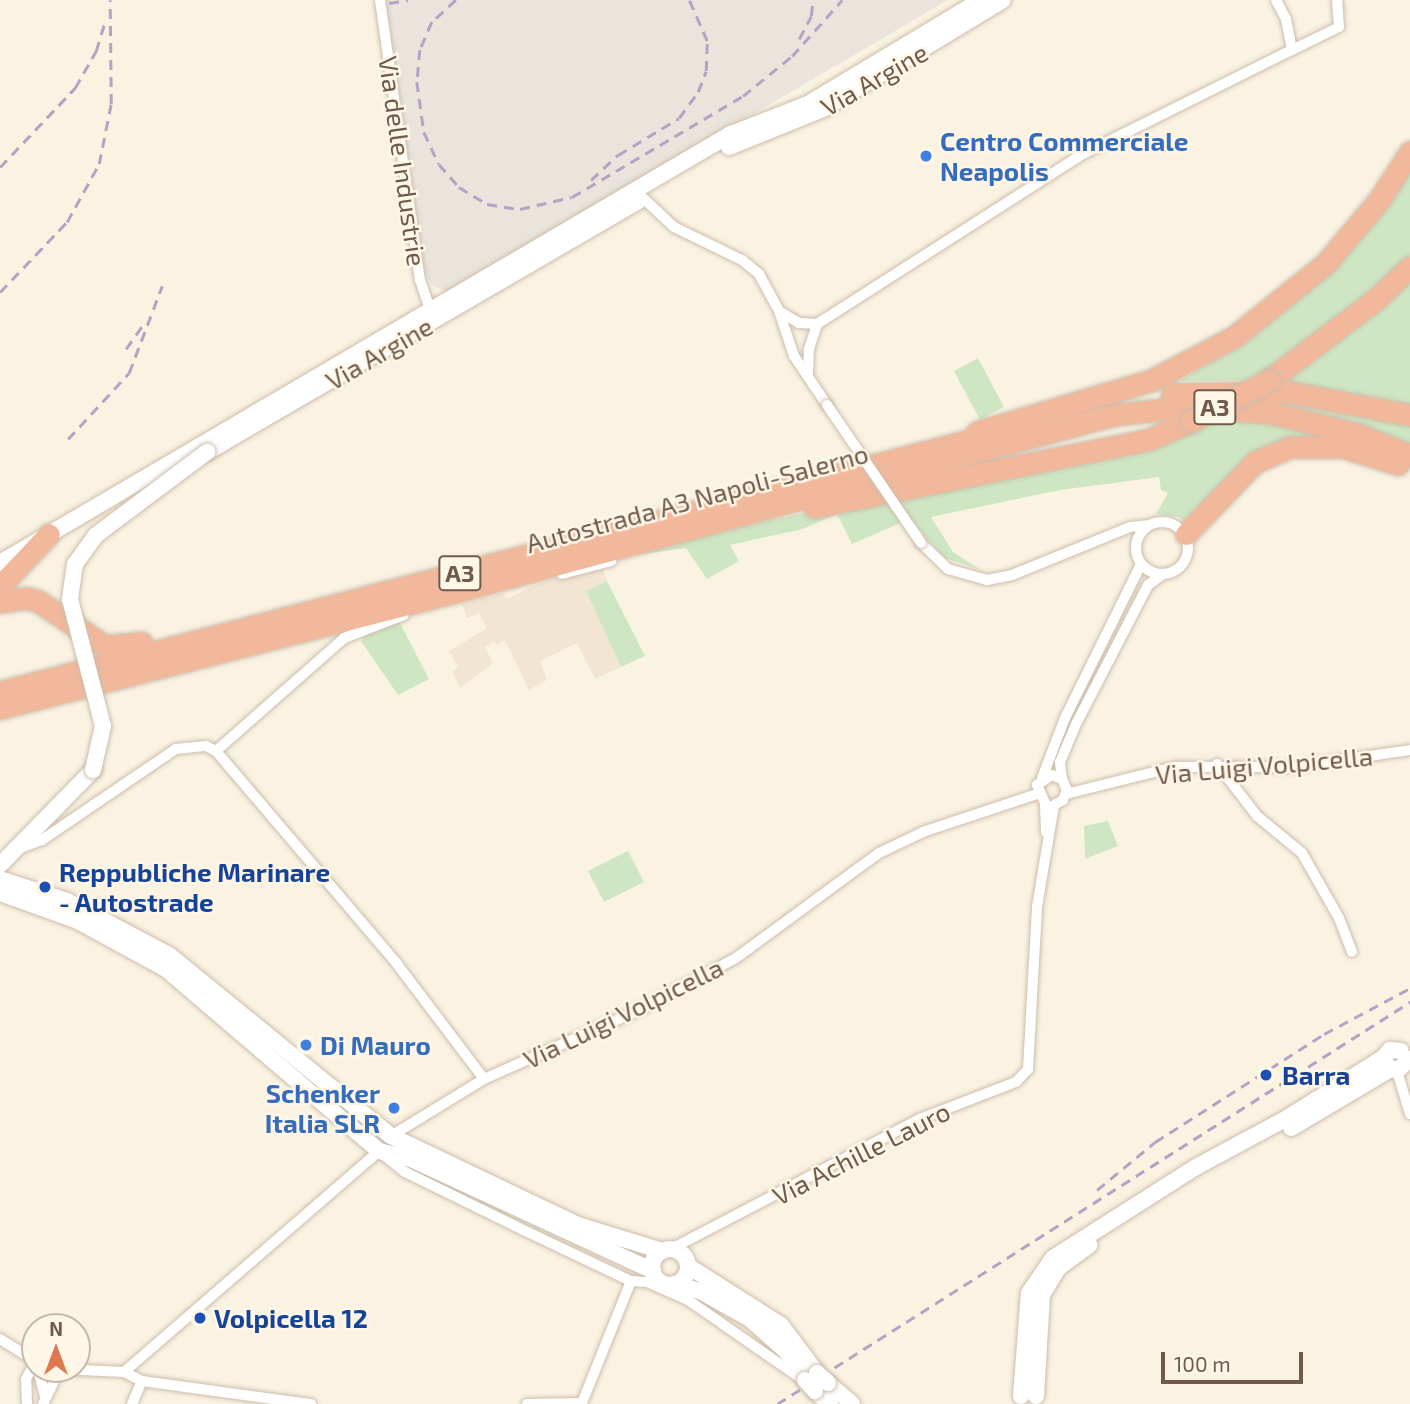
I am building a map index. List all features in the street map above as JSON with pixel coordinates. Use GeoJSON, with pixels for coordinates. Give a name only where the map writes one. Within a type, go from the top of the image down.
{"type":"FeatureCollection","features":[{"type":"Feature","properties":{"kind":"highway"},"geometry":{"type":"LineString","coordinates":[[919,451],[1152,380],[1234,337],[1326,263],[1378,200],[1410,152]]}},
{"type":"Feature","properties":{"kind":"highway"},"geometry":{"type":"LineString","coordinates":[[661,535],[1150,439],[1269,380],[1375,300],[1410,267]]}},
{"type":"Feature","properties":{"kind":"highway","name":"Autostrada A3 Napoli-Salerno"},"geometry":{"type":"LineString","coordinates":[[4,703],[309,611],[919,451],[1174,393],[1289,392],[1410,415]]}},
{"type":"Feature","properties":{"kind":"highway","name":"Autostrada A3 Napoli-Salerno"},"geometry":{"type":"LineString","coordinates":[[4,703],[661,535],[1113,415],[1191,406],[1272,413],[1357,434],[1410,455]]}},
{"type":"Feature","properties":{"kind":"highway"},"geometry":{"type":"LineString","coordinates":[[1185,534],[1255,462],[1290,447],[1343,447],[1410,468]]}},
{"type":"Feature","properties":{"kind":"highway"},"geometry":{"type":"LineString","coordinates":[[0,586],[48,534]]}},
{"type":"Feature","properties":{"kind":"highway"},"geometry":{"type":"LineString","coordinates":[[0,602],[26,598],[38,601],[89,639],[120,647],[309,611]]}},
{"type":"Feature","properties":{"kind":"street","name":"Via delle Industrie"},"geometry":{"type":"LineString","coordinates":[[380,0],[420,280],[432,315]]}},
{"type":"Feature","properties":{"kind":"street","name":"Via Argine"},"geometry":{"type":"LineString","coordinates":[[0,563],[640,194],[752,123],[808,104],[981,0]]}},
{"type":"Feature","properties":{"kind":"street","name":"Via Argine"},"geometry":{"type":"LineString","coordinates":[[640,194],[740,141],[824,109],[1003,0]]}},
{"type":"Feature","properties":{"kind":"street"},"geometry":{"type":"LineString","coordinates":[[1276,0],[1286,19],[1292,50]]}},
{"type":"Feature","properties":{"kind":"street"},"geometry":{"type":"LineString","coordinates":[[790,345],[1083,154],[1339,27],[1337,0]]}},
{"type":"Feature","properties":{"kind":"street"},"geometry":{"type":"LineString","coordinates":[[640,194],[674,227],[750,266],[767,284],[790,345],[827,405],[921,543],[948,569],[987,580],[1012,575],[1116,532],[1170,522],[1185,534],[1186,561],[1148,585],[1076,724],[1060,762],[1068,787]]}},
{"type":"Feature","properties":{"kind":"street"},"geometry":{"type":"LineString","coordinates":[[779,311],[814,329]]}},
{"type":"Feature","properties":{"kind":"street","name":"Via Argine"},"geometry":{"type":"LineString","coordinates":[[0,865],[20,848],[93,769],[103,726],[71,599],[75,564],[96,535],[208,452],[432,315]]}},
{"type":"Feature","properties":{"kind":"street"},"geometry":{"type":"LineString","coordinates":[[808,371],[814,329]]}},
{"type":"Feature","properties":{"kind":"street"},"geometry":{"type":"LineString","coordinates":[[1136,544],[1147,526]]}},
{"type":"Feature","properties":{"kind":"street"},"geometry":{"type":"LineString","coordinates":[[1068,787],[1049,804],[1037,793],[1065,718],[1141,564],[1136,544],[1116,532]]}},
{"type":"Feature","properties":{"kind":"street"},"geometry":{"type":"LineString","coordinates":[[216,751],[355,631],[611,561]]}},
{"type":"Feature","properties":{"kind":"street"},"geometry":{"type":"LineString","coordinates":[[1141,564],[1163,574]]}},
{"type":"Feature","properties":{"kind":"street"},"geometry":{"type":"LineString","coordinates":[[20,848],[42,840],[176,750],[206,746],[216,751],[397,964],[484,1079]]}},
{"type":"Feature","properties":{"kind":"street","name":"Via Luigi Volpicella"},"geometry":{"type":"LineString","coordinates":[[1068,787],[1174,767],[1217,764],[1294,767],[1410,750]]}},
{"type":"Feature","properties":{"kind":"street"},"geometry":{"type":"LineString","coordinates":[[1217,764],[1257,816],[1302,853],[1339,918],[1352,952]]}},
{"type":"Feature","properties":{"kind":"street"},"geometry":{"type":"LineString","coordinates":[[1042,778],[1052,775],[1068,787]]}},
{"type":"Feature","properties":{"kind":"street","name":"Via Luigi Volpicella"},"geometry":{"type":"LineString","coordinates":[[391,1136],[484,1079],[639,1010],[736,958],[879,853],[923,832],[1037,793]]}},
{"type":"Feature","properties":{"kind":"street","name":"Via Achille Lauro"},"geometry":{"type":"LineString","coordinates":[[667,1250],[693,1241],[920,1119],[1016,1082],[1028,1069],[1037,907],[1049,804]]}},
{"type":"Feature","properties":{"kind":"street"},"geometry":{"type":"LineString","coordinates":[[0,879],[67,901],[169,955],[391,1136],[578,1225],[667,1250],[781,1325],[830,1404]]}},
{"type":"Feature","properties":{"kind":"street"},"geometry":{"type":"LineString","coordinates":[[0,893],[78,921],[166,969],[405,1172],[631,1281],[647,1282],[688,1300],[852,1404]]}},
{"type":"Feature","properties":{"kind":"street"},"geometry":{"type":"LineString","coordinates":[[1028,1400],[1040,1306],[1047,1284],[1058,1268],[1201,1177],[1399,1059],[1410,1114]]}},
{"type":"Feature","properties":{"kind":"street"},"geometry":{"type":"LineString","coordinates":[[379,1151],[411,1159],[653,1271],[661,1282],[700,1291],[750,1319],[816,1382]]}},
{"type":"Feature","properties":{"kind":"street"},"geometry":{"type":"LineString","coordinates":[[124,1373],[379,1151]]}},
{"type":"Feature","properties":{"kind":"street"},"geometry":{"type":"LineString","coordinates":[[675,1284],[685,1277],[693,1241]]}},
{"type":"Feature","properties":{"kind":"street"},"geometry":{"type":"LineString","coordinates":[[653,1271],[654,1259],[667,1250]]}},
{"type":"Feature","properties":{"kind":"street"},"geometry":{"type":"LineString","coordinates":[[527,1404],[582,1403],[631,1281]]}},
{"type":"Feature","properties":{"kind":"street"},"geometry":{"type":"LineString","coordinates":[[0,1339],[21,1352]]}},
{"type":"Feature","properties":{"kind":"street"},"geometry":{"type":"LineString","coordinates":[[91,1371],[124,1373],[142,1381],[311,1404]]}},
{"type":"Feature","properties":{"kind":"street"},"geometry":{"type":"LineString","coordinates":[[132,1404],[142,1381]]}},
{"type":"Feature","properties":{"kind":"street"},"geometry":{"type":"LineString","coordinates":[[26,1383],[27,1404]]}},
{"type":"Feature","properties":{"kind":"street"},"geometry":{"type":"LineString","coordinates":[[41,1383],[44,1401]]}},
{"type":"Feature","properties":{"kind":"street"},"geometry":{"type":"LineString","coordinates":[[44,1401],[53,1383]]}},
{"type":"Feature","properties":{"kind":"shaded area"},"geometry":{"type":"Polygon","coordinates":[[[386,0],[948,0],[450,292],[433,286],[425,273],[386,0]]]}},
{"type":"Feature","properties":{"kind":"shaded area"},"geometry":{"type":"Polygon","coordinates":[[[601,564],[607,581],[586,591],[621,667],[595,679],[577,643],[540,661],[547,680],[529,690],[505,640],[497,645],[494,641],[485,647],[493,663],[460,688],[452,671],[458,667],[449,651],[487,628],[479,613],[467,618],[462,604],[503,593],[507,599],[534,585],[601,564]]]}},
{"type":"Feature","properties":{"kind":"green space"},"geometry":{"type":"Polygon","coordinates":[[[1410,165],[1410,256],[1375,289],[1255,380],[1179,381],[1246,342],[1325,275],[1410,165]]]}},
{"type":"Feature","properties":{"kind":"green space"},"geometry":{"type":"Polygon","coordinates":[[[1410,276],[1410,408],[1350,393],[1280,384],[1410,276]]]}},
{"type":"Feature","properties":{"kind":"green space"},"geometry":{"type":"Polygon","coordinates":[[[978,358],[1004,407],[980,420],[954,371],[978,358]]]}},
{"type":"Feature","properties":{"kind":"green space"},"geometry":{"type":"Polygon","coordinates":[[[1252,396],[1410,421],[1410,450],[1252,396]]]}},
{"type":"Feature","properties":{"kind":"green space"},"geometry":{"type":"Polygon","coordinates":[[[1227,414],[1352,437],[1309,437],[1186,523],[1179,517],[1156,514],[1168,493],[1161,490],[1159,477],[1060,490],[931,517],[953,552],[981,570],[945,558],[910,519],[852,544],[837,514],[803,529],[730,545],[739,561],[707,579],[686,548],[605,559],[775,519],[1121,450],[1227,414]]]}},
{"type":"Feature","properties":{"kind":"green space"},"geometry":{"type":"Polygon","coordinates":[[[607,581],[645,656],[621,667],[586,591],[607,581]]]}},
{"type":"Feature","properties":{"kind":"green space"},"geometry":{"type":"Polygon","coordinates":[[[399,621],[429,679],[398,695],[361,641],[370,630],[399,621]]]}},
{"type":"Feature","properties":{"kind":"green space"},"geometry":{"type":"Polygon","coordinates":[[[1108,821],[1118,846],[1085,859],[1084,826],[1108,821]]]}},
{"type":"Feature","properties":{"kind":"green space"},"geometry":{"type":"Polygon","coordinates":[[[628,851],[644,882],[604,902],[588,871],[628,851]]]}},
{"type":"Feature","properties":{"kind":"railway"},"geometry":{"type":"LineString","coordinates":[[0,292],[67,222],[99,164],[111,104],[110,0]]}},
{"type":"Feature","properties":{"kind":"railway"},"geometry":{"type":"LineString","coordinates":[[389,3],[408,0]]}},
{"type":"Feature","properties":{"kind":"railway"},"geometry":{"type":"LineString","coordinates":[[456,0],[432,22],[420,50],[417,82],[424,132],[439,164],[459,187],[487,204],[520,209],[572,197],[743,96],[792,56],[842,0]]}},
{"type":"Feature","properties":{"kind":"railway"},"geometry":{"type":"LineString","coordinates":[[591,180],[618,155],[679,118],[698,92],[706,71],[707,41],[689,0]]}},
{"type":"Feature","properties":{"kind":"railway"},"geometry":{"type":"LineString","coordinates":[[799,39],[811,16],[813,0]]}},
{"type":"Feature","properties":{"kind":"railway"},"geometry":{"type":"LineString","coordinates":[[0,167],[75,88],[96,51],[105,21]]}},
{"type":"Feature","properties":{"kind":"railway"},"geometry":{"type":"LineString","coordinates":[[68,439],[129,373],[162,286]]}},
{"type":"Feature","properties":{"kind":"railway"},"geometry":{"type":"LineString","coordinates":[[126,349],[144,323]]}},
{"type":"Feature","properties":{"kind":"railway"},"geometry":{"type":"LineString","coordinates":[[1097,1190],[1155,1142],[1324,1034],[1410,988]]}},
{"type":"Feature","properties":{"kind":"railway"},"geometry":{"type":"LineString","coordinates":[[777,1404],[1410,1002]]}},
{"type":"Feature","properties":{"kind":"place","name":"Centro Commerciale Neapolis"},"geometry":{"type":"Point","coordinates":[926,156]}},
{"type":"Feature","properties":{"kind":"place","name":"Reppubliche Marinare - Autostrade"},"geometry":{"type":"Point","coordinates":[45,887]}},
{"type":"Feature","properties":{"kind":"place","name":"Di Mauro"},"geometry":{"type":"Point","coordinates":[306,1045]}},
{"type":"Feature","properties":{"kind":"place","name":"Barra"},"geometry":{"type":"Point","coordinates":[1266,1075]}},
{"type":"Feature","properties":{"kind":"place","name":"Schenker Italia SLR"},"geometry":{"type":"Point","coordinates":[394,1108]}},
{"type":"Feature","properties":{"kind":"place","name":"Volpicella 12"},"geometry":{"type":"Point","coordinates":[200,1318]}}]}
